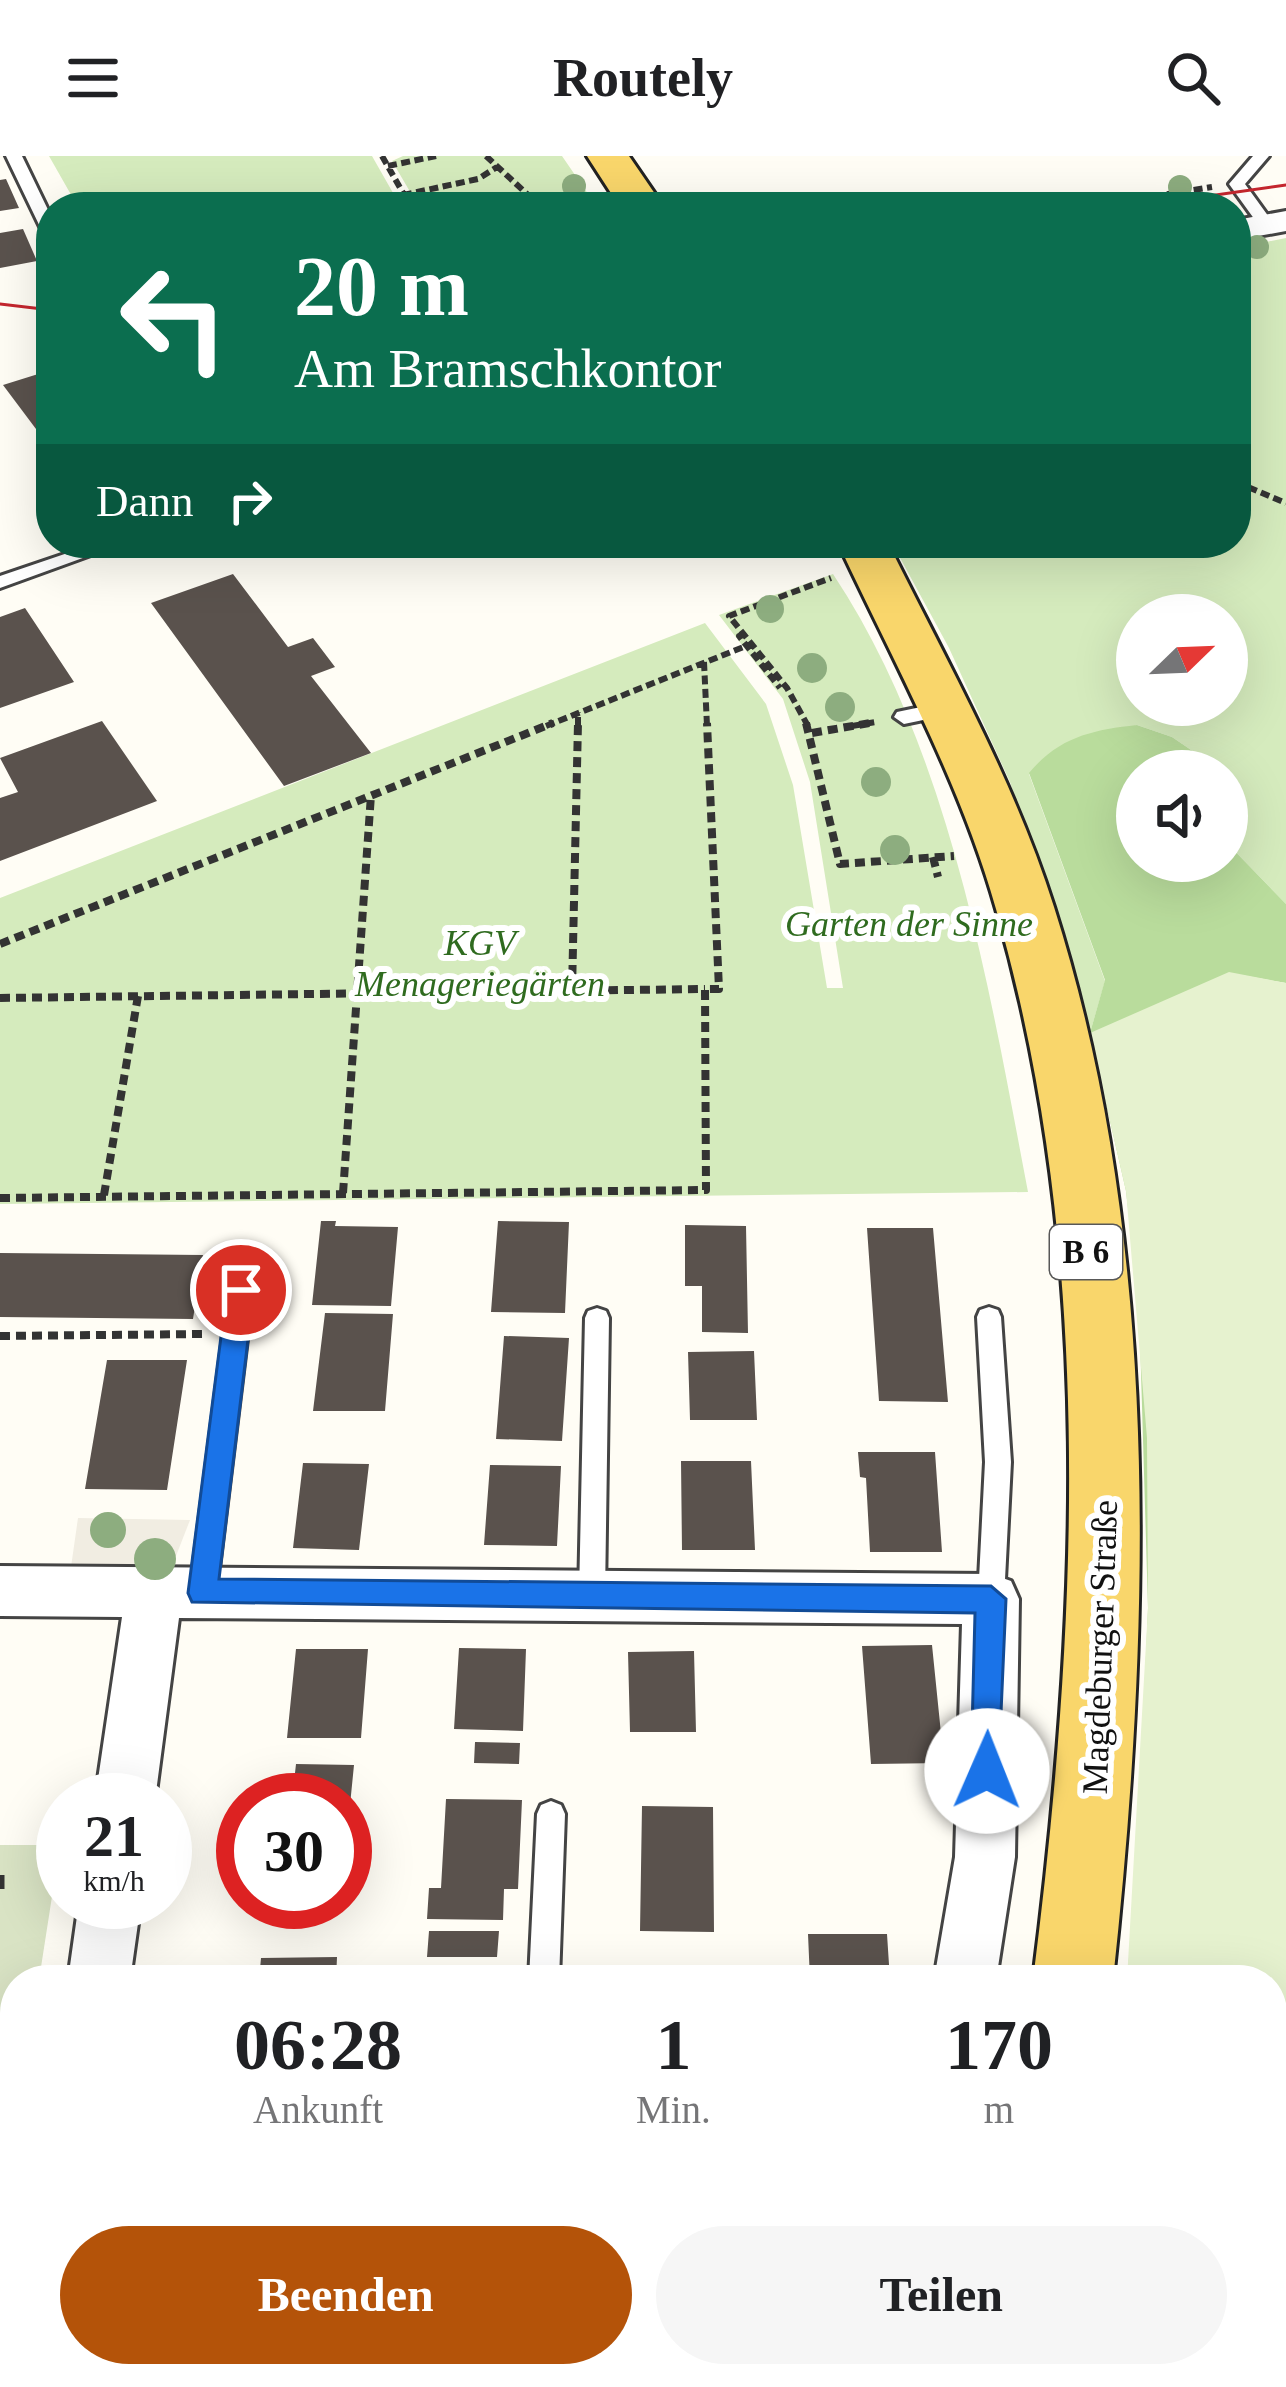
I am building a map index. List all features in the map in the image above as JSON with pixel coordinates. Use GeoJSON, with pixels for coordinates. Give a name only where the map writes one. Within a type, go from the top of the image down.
{"type":"FeatureCollection","features":[{"type":"Feature","properties":{"kind":"main road"},"geometry":{"type":"LineString","coordinates":[[608,156],[631,192]]}},
{"type":"Feature","properties":{"kind":"main road","name":"Magdeburger Straße"},"geometry":{"type":"LineString","coordinates":[[867,558],[925,713],[974,769],[1039,957],[1080,1174],[1108,1528],[1094,1829],[1075,1965]]}},
{"type":"Feature","properties":{"kind":"street"},"geometry":{"type":"LineString","coordinates":[[0,1591],[991,1599],[985,1857],[967,1965]]}},
{"type":"Feature","properties":{"kind":"street"},"geometry":{"type":"LineString","coordinates":[[131,1773],[178,1593]]}},
{"type":"Feature","properties":{"kind":"street"},"geometry":{"type":"LineString","coordinates":[[101,1965],[106,1929]]}},
{"type":"Feature","properties":{"kind":"lane"},"geometry":{"type":"LineString","coordinates":[[14,156],[36,202]]}},
{"type":"Feature","properties":{"kind":"lane"},"geometry":{"type":"LineString","coordinates":[[1242,192],[1237,184],[1261,156]]}},
{"type":"Feature","properties":{"kind":"lane"},"geometry":{"type":"LineString","coordinates":[[0,582],[71,558]]}},
{"type":"Feature","properties":{"kind":"lane"},"geometry":{"type":"LineString","coordinates":[[178,1593],[241,1290]]}},
{"type":"Feature","properties":{"kind":"lane"},"geometry":{"type":"LineString","coordinates":[[988,1317],[998,1462],[991,1599]]}},
{"type":"Feature","properties":{"kind":"lane"},"geometry":{"type":"LineString","coordinates":[[592,1596],[597,1318]]}},
{"type":"Feature","properties":{"kind":"lane"},"geometry":{"type":"LineString","coordinates":[[545,1965],[551,1814]]}},
{"type":"Feature","properties":{"kind":"path"},"geometry":{"type":"LineString","coordinates":[[382,156],[402,192]]}},
{"type":"Feature","properties":{"kind":"path"},"geometry":{"type":"LineString","coordinates":[[388,166],[436,156]]}},
{"type":"Feature","properties":{"kind":"path"},"geometry":{"type":"LineString","coordinates":[[486,156],[524,192]]}},
{"type":"Feature","properties":{"kind":"path"},"geometry":{"type":"LineString","coordinates":[[418,192],[478,179],[497,167]]}},
{"type":"Feature","properties":{"kind":"path"},"geometry":{"type":"LineString","coordinates":[[1185,192],[1237,184]]}},
{"type":"Feature","properties":{"kind":"path"},"geometry":{"type":"LineString","coordinates":[[1251,488],[1286,503]]}},
{"type":"Feature","properties":{"kind":"path"},"geometry":{"type":"LineString","coordinates":[[846,558],[729,616],[787,688],[812,733],[840,864],[1003,853]]}},
{"type":"Feature","properties":{"kind":"path"},"geometry":{"type":"LineString","coordinates":[[744,634],[739,636],[746,646],[782,690],[787,688]]}},
{"type":"Feature","properties":{"kind":"path"},"geometry":{"type":"LineString","coordinates":[[0,944],[746,646]]}},
{"type":"Feature","properties":{"kind":"path"},"geometry":{"type":"LineString","coordinates":[[0,998],[719,988],[704,662]]}},
{"type":"Feature","properties":{"kind":"path"},"geometry":{"type":"LineString","coordinates":[[572,991],[578,712]]}},
{"type":"Feature","properties":{"kind":"path"},"geometry":{"type":"LineString","coordinates":[[812,733],[925,713]]}},
{"type":"Feature","properties":{"kind":"path"},"geometry":{"type":"LineString","coordinates":[[343,1193],[371,795]]}},
{"type":"Feature","properties":{"kind":"path"},"geometry":{"type":"LineString","coordinates":[[933,857],[938,877]]}},
{"type":"Feature","properties":{"kind":"path"},"geometry":{"type":"LineString","coordinates":[[0,1198],[706,1190],[705,989]]}},
{"type":"Feature","properties":{"kind":"path"},"geometry":{"type":"LineString","coordinates":[[104,1196],[138,996]]}},
{"type":"Feature","properties":{"kind":"path"},"geometry":{"type":"LineString","coordinates":[[0,1336],[195,1334]]}},
{"type":"Feature","properties":{"kind":"path"},"geometry":{"type":"LineString","coordinates":[[0,1875],[0,1889]]}},
{"type":"Feature","properties":{"kind":"green space"},"geometry":{"type":"Polygon","coordinates":[[[49,156],[372,156],[392,192],[69,192],[49,156]]]}},
{"type":"Feature","properties":{"kind":"green space"},"geometry":{"type":"Polygon","coordinates":[[[403,156],[562,156],[587,192],[410,192],[392,161],[403,156]]]}},
{"type":"Feature","properties":{"kind":"green space"},"geometry":{"type":"Polygon","coordinates":[[[1286,238],[1286,904],[1248,865],[1248,750],[1191,750],[1172,737],[1140,726],[1248,726],[1248,594],[1116,594],[1116,726],[1135,726],[1029,774],[1105,981],[1090,1033],[1010,782],[949,648],[900,558],[1251,558],[1251,245],[1286,238]]]}},
{"type":"Feature","properties":{"kind":"green space","name":"KGV Menageriegärten"},"geometry":{"type":"Polygon","coordinates":[[[833,574],[873,643],[936,793],[980,953],[1028,1192],[0,1204],[0,898],[705,623],[766,704],[793,785],[827,988],[843,988],[810,782],[783,699],[719,615],[833,574]]]}},
{"type":"Feature","properties":{"kind":"green space"},"geometry":{"type":"Polygon","coordinates":[[[1140,726],[1172,737],[1191,750],[1116,750],[1116,882],[1248,882],[1248,865],[1286,904],[1286,983],[1229,973],[1286,1116],[1286,1965],[1128,1965],[1135,1914],[1148,1608],[1139,1305],[1126,1191],[1090,1033],[1105,980],[1029,773],[1052,751],[1077,737],[1140,726]]]}},
{"type":"Feature","properties":{"kind":"green space"},"geometry":{"type":"Polygon","coordinates":[[[1229,972],[1286,983],[1286,1965],[1128,1965],[1148,1608],[1147,1438],[1126,1191],[1090,1033],[1229,972]]]}},
{"type":"Feature","properties":{"kind":"green space"},"geometry":{"type":"Polygon","coordinates":[[[0,1845],[36,1845],[36,1929],[47,1929],[41,1965],[0,1965],[0,1845]]]}},
{"type":"Feature","properties":{"kind":"shaded area"},"geometry":{"type":"Polygon","coordinates":[[[78,1518],[190,1520],[176,1556],[146,1570],[71,1567],[78,1518]]]}},
{"type":"Feature","properties":{"kind":"building"},"geometry":{"type":"Polygon","coordinates":[[[6,179],[19,208],[0,211],[0,180],[6,179]]]}},
{"type":"Feature","properties":{"kind":"building"},"geometry":{"type":"Polygon","coordinates":[[[23,229],[36,261],[0,268],[0,233],[23,229]]]}},
{"type":"Feature","properties":{"kind":"building"},"geometry":{"type":"Polygon","coordinates":[[[36,375],[36,429],[3,385],[36,375]]]}},
{"type":"Feature","properties":{"kind":"building"},"geometry":{"type":"Polygon","coordinates":[[[233,574],[288,647],[313,638],[335,667],[311,676],[371,753],[284,786],[151,603],[233,574]]]}},
{"type":"Feature","properties":{"kind":"building"},"geometry":{"type":"Polygon","coordinates":[[[25,608],[74,682],[0,708],[0,617],[25,608]]]}},
{"type":"Feature","properties":{"kind":"building"},"geometry":{"type":"Polygon","coordinates":[[[102,721],[157,801],[0,861],[0,798],[18,792],[0,758],[102,721]]]}},
{"type":"Feature","properties":{"kind":"building"},"geometry":{"type":"Polygon","coordinates":[[[321,1221],[336,1221],[335,1226],[398,1227],[391,1306],[312,1305],[321,1221]]]}},
{"type":"Feature","properties":{"kind":"building"},"geometry":{"type":"Polygon","coordinates":[[[498,1221],[569,1222],[565,1313],[491,1312],[498,1221]]]}},
{"type":"Feature","properties":{"kind":"building"},"geometry":{"type":"Polygon","coordinates":[[[685,1225],[746,1226],[748,1333],[702,1332],[702,1286],[685,1286],[685,1225]]]}},
{"type":"Feature","properties":{"kind":"building"},"geometry":{"type":"Polygon","coordinates":[[[867,1228],[933,1228],[948,1402],[879,1401],[867,1228]]]}},
{"type":"Feature","properties":{"kind":"building"},"geometry":{"type":"Polygon","coordinates":[[[0,1253],[203,1255],[193,1319],[0,1317],[0,1253]]]}},
{"type":"Feature","properties":{"kind":"building"},"geometry":{"type":"Polygon","coordinates":[[[325,1313],[393,1314],[385,1411],[313,1411],[325,1313]]]}},
{"type":"Feature","properties":{"kind":"building"},"geometry":{"type":"Polygon","coordinates":[[[504,1336],[569,1338],[562,1441],[496,1439],[504,1336]]]}},
{"type":"Feature","properties":{"kind":"building"},"geometry":{"type":"Polygon","coordinates":[[[754,1351],[757,1420],[690,1420],[688,1352],[754,1351]]]}},
{"type":"Feature","properties":{"kind":"building"},"geometry":{"type":"Polygon","coordinates":[[[107,1360],[187,1360],[167,1490],[85,1489],[107,1360]]]}},
{"type":"Feature","properties":{"kind":"building"},"geometry":{"type":"Polygon","coordinates":[[[858,1452],[935,1452],[942,1552],[870,1552],[866,1478],[860,1477],[858,1452]]]}},
{"type":"Feature","properties":{"kind":"building"},"geometry":{"type":"Polygon","coordinates":[[[681,1461],[751,1461],[755,1550],[682,1550],[681,1461]]]}},
{"type":"Feature","properties":{"kind":"building"},"geometry":{"type":"Polygon","coordinates":[[[303,1463],[369,1464],[359,1550],[293,1548],[303,1463]]]}},
{"type":"Feature","properties":{"kind":"building"},"geometry":{"type":"Polygon","coordinates":[[[490,1465],[561,1466],[557,1546],[484,1545],[490,1465]]]}},
{"type":"Feature","properties":{"kind":"building"},"geometry":{"type":"Polygon","coordinates":[[[932,1645],[944,1763],[871,1764],[862,1646],[932,1645]]]}},
{"type":"Feature","properties":{"kind":"building"},"geometry":{"type":"Polygon","coordinates":[[[459,1648],[526,1649],[523,1731],[454,1729],[459,1648]]]}},
{"type":"Feature","properties":{"kind":"building"},"geometry":{"type":"Polygon","coordinates":[[[296,1649],[368,1649],[361,1738],[287,1738],[296,1649]]]}},
{"type":"Feature","properties":{"kind":"building"},"geometry":{"type":"Polygon","coordinates":[[[694,1651],[696,1732],[630,1732],[628,1652],[694,1651]]]}},
{"type":"Feature","properties":{"kind":"building"},"geometry":{"type":"Polygon","coordinates":[[[475,1742],[520,1743],[519,1764],[474,1763],[475,1742]]]}},
{"type":"Feature","properties":{"kind":"building"},"geometry":{"type":"Polygon","coordinates":[[[296,1764],[354,1765],[353,1773],[295,1773],[296,1764]]]}},
{"type":"Feature","properties":{"kind":"building"},"geometry":{"type":"Polygon","coordinates":[[[446,1799],[522,1800],[518,1889],[504,1889],[503,1920],[427,1919],[429,1888],[441,1888],[446,1799]]]}},
{"type":"Feature","properties":{"kind":"building"},"geometry":{"type":"Polygon","coordinates":[[[642,1806],[713,1807],[714,1932],[640,1931],[642,1806]]]}},
{"type":"Feature","properties":{"kind":"building"},"geometry":{"type":"Polygon","coordinates":[[[429,1931],[499,1931],[497,1957],[427,1957],[429,1931]]]}},
{"type":"Feature","properties":{"kind":"building"},"geometry":{"type":"Polygon","coordinates":[[[808,1934],[887,1934],[889,1965],[809,1965],[808,1934]]]}},
{"type":"Feature","properties":{"kind":"building"},"geometry":{"type":"Polygon","coordinates":[[[337,1957],[337,1965],[260,1965],[261,1958],[337,1957]]]}},
{"type":"Feature","properties":{"kind":"tram line"},"geometry":{"type":"LineString","coordinates":[[1237,192],[1286,185]]}},
{"type":"Feature","properties":{"kind":"tram line"},"geometry":{"type":"LineString","coordinates":[[0,304],[36,308]]}},
{"type":"Feature","properties":{"kind":"route"},"geometry":{"type":"LineString","coordinates":[[241,1290],[203,1593],[991,1599],[987,1771]]}},
{"type":"Feature","properties":{"kind":"park label","name":"Garten der Sinne"},"geometry":{"type":"Point","coordinates":[909,924]}}]}
